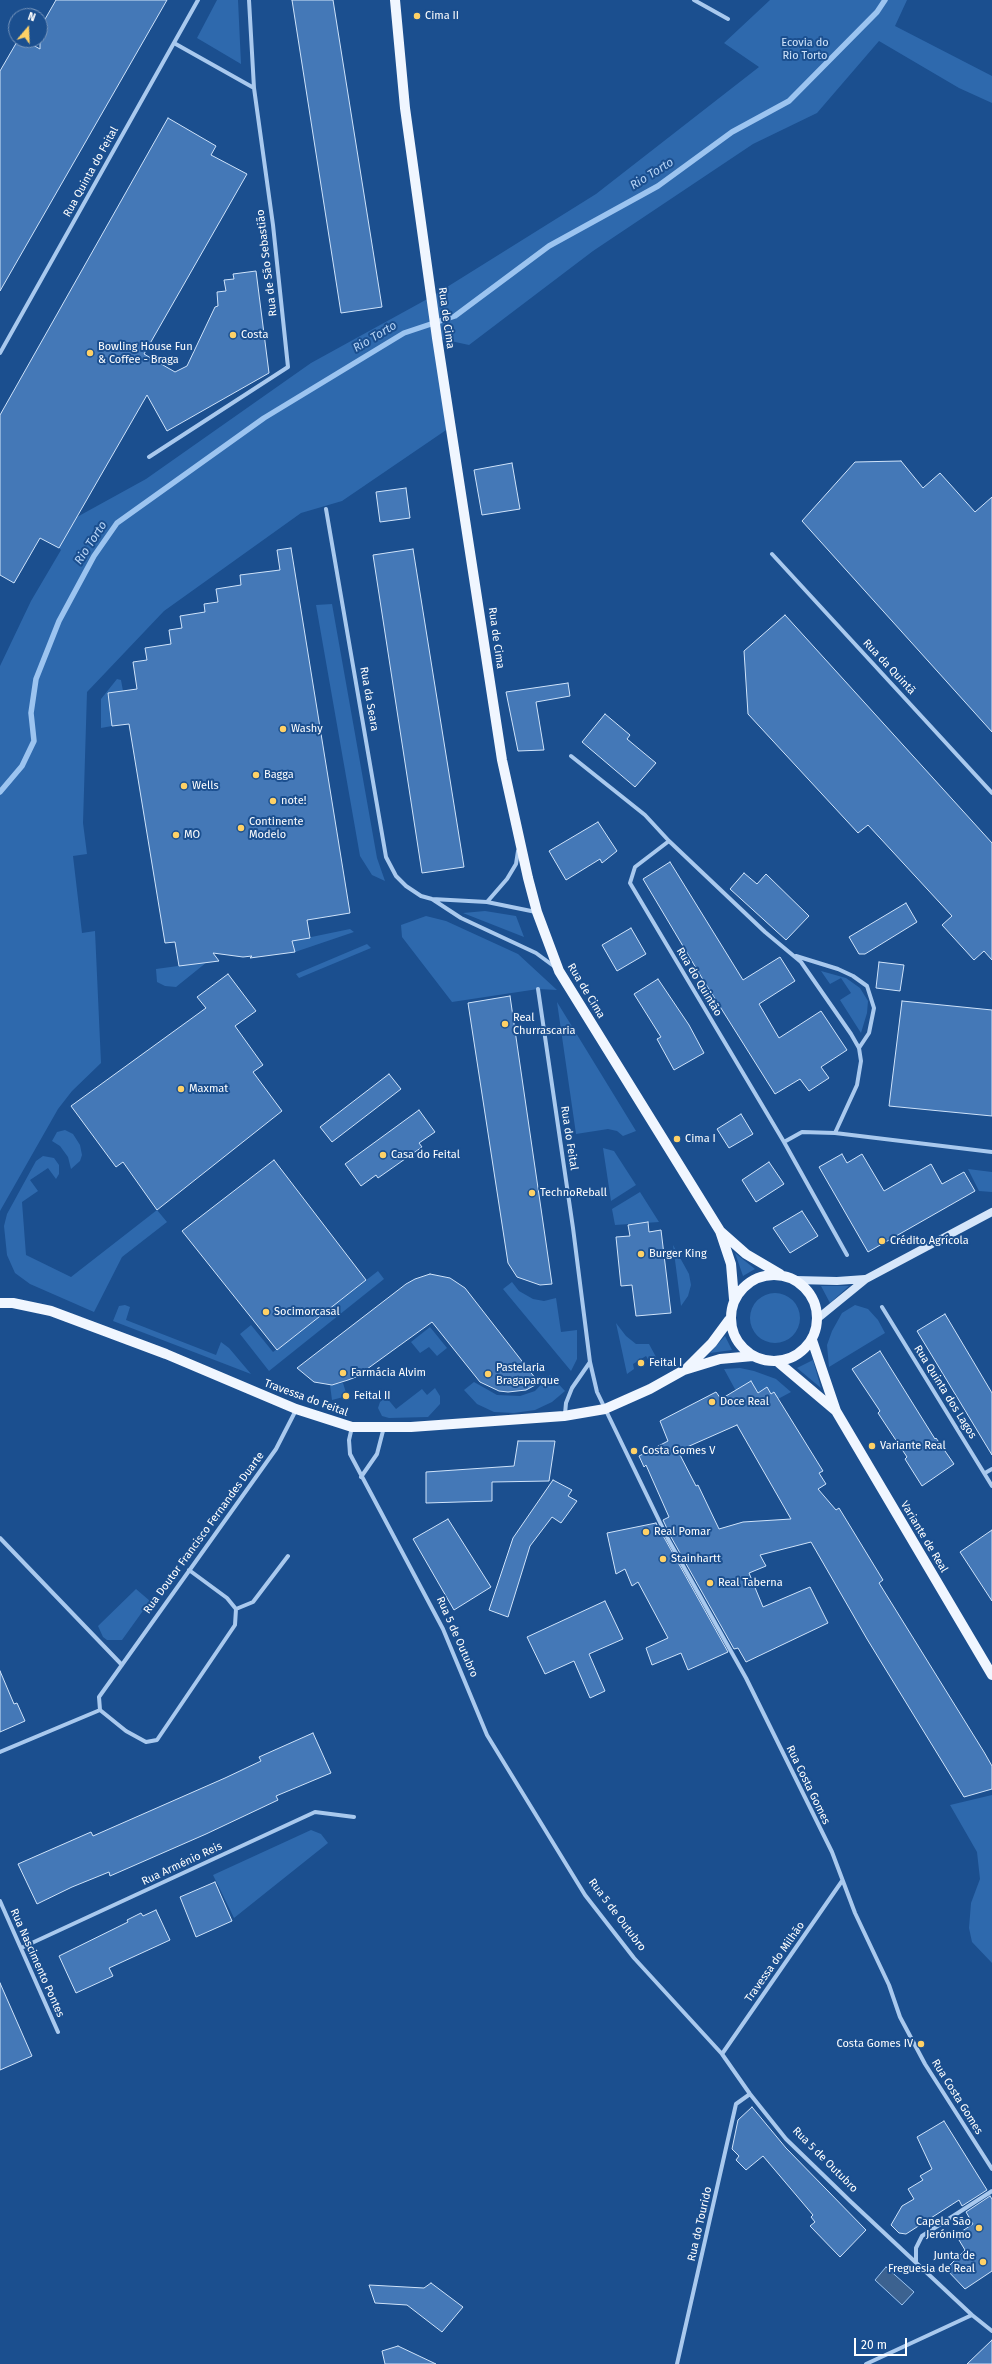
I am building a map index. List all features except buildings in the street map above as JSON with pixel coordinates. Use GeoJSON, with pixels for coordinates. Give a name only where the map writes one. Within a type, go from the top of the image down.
{"type":"FeatureCollection","features":[{"type":"Feature","properties":{"kind":"main road","name":"Rua de Cima"},"geometry":{"type":"LineString","coordinates":[[395,0],[405,108],[437,338],[502,760],[519,846],[537,912],[559,970],[720,1231],[731,1264],[734,1299]]}},
{"type":"Feature","properties":{"kind":"main road","name":"Rua de Cima"},"geometry":{"type":"LineString","coordinates":[[720,1231],[746,1254],[781,1275]]}},
{"type":"Feature","properties":{"kind":"main road"},"geometry":{"type":"LineString","coordinates":[[684,1370],[712,1343],[729,1320],[734,1299],[756,1278],[767,1274],[781,1275],[795,1280],[807,1288],[814,1298],[817,1319],[812,1340],[804,1350],[793,1357],[778,1362],[765,1361],[753,1356],[738,1341],[729,1320]]}},
{"type":"Feature","properties":{"kind":"main road","name":"Travessa do Feital"},"geometry":{"type":"LineString","coordinates":[[0,1303],[13,1303],[51,1311],[166,1354],[296,1409],[352,1427],[478,1423],[564,1416],[605,1409],[650,1389],[684,1370]]}},
{"type":"Feature","properties":{"kind":"main road","name":"Variante de Real"},"geometry":{"type":"LineString","coordinates":[[812,1340],[836,1411],[992,1675]]}},
{"type":"Feature","properties":{"kind":"main road"},"geometry":{"type":"LineString","coordinates":[[684,1370],[720,1359],[753,1356]]}},
{"type":"Feature","properties":{"kind":"main road","name":"Variante de Real"},"geometry":{"type":"LineString","coordinates":[[778,1362],[836,1411]]}},
{"type":"Feature","properties":{"kind":"street","name":"Rua Quinta do Feital"},"geometry":{"type":"LineString","coordinates":[[0,353],[198,0]]}},
{"type":"Feature","properties":{"kind":"street","name":"Rua de São Sebastião"},"geometry":{"type":"LineString","coordinates":[[149,457],[288,367],[272,225],[254,88],[249,0]]}},
{"type":"Feature","properties":{"kind":"street"},"geometry":{"type":"LineString","coordinates":[[694,0],[728,18]]}},
{"type":"Feature","properties":{"kind":"street"},"geometry":{"type":"LineString","coordinates":[[174,43],[254,88]]}},
{"type":"Feature","properties":{"kind":"street","name":"Rua da Seara"},"geometry":{"type":"LineString","coordinates":[[326,509],[386,857],[396,876],[406,886],[421,896],[432,899]]}},
{"type":"Feature","properties":{"kind":"street","name":"Rua da Quintã"},"geometry":{"type":"LineString","coordinates":[[772,554],[992,793]]}},
{"type":"Feature","properties":{"kind":"street"},"geometry":{"type":"LineString","coordinates":[[571,756],[645,815],[695,868],[801,962],[859,1048],[861,1061],[857,1085],[836,1133]]}},
{"type":"Feature","properties":{"kind":"street","name":"Rua do Quintão"},"geometry":{"type":"LineString","coordinates":[[669,841],[635,867],[630,884],[784,1142],[847,1255]]}},
{"type":"Feature","properties":{"kind":"street"},"geometry":{"type":"LineString","coordinates":[[487,902],[507,879],[516,864],[519,846]]}},
{"type":"Feature","properties":{"kind":"street"},"geometry":{"type":"LineString","coordinates":[[432,899],[487,902],[537,912]]}},
{"type":"Feature","properties":{"kind":"street"},"geometry":{"type":"LineString","coordinates":[[432,899],[461,918],[536,953],[559,970]]}},
{"type":"Feature","properties":{"kind":"street"},"geometry":{"type":"LineString","coordinates":[[793,956],[838,969],[853,976],[867,986],[874,1008],[869,1032],[859,1048]]}},
{"type":"Feature","properties":{"kind":"street","name":"Rua do Feital"},"geometry":{"type":"LineString","coordinates":[[538,989],[573,1228],[590,1362],[596,1392],[605,1409]]}},
{"type":"Feature","properties":{"kind":"street"},"geometry":{"type":"LineString","coordinates":[[784,1142],[802,1132],[836,1133],[992,1152]]}},
{"type":"Feature","properties":{"kind":"street"},"geometry":{"type":"LineString","coordinates":[[817,1319],[866,1279],[992,1212]]}},
{"type":"Feature","properties":{"kind":"street"},"geometry":{"type":"LineString","coordinates":[[795,1280],[837,1281],[866,1279]]}},
{"type":"Feature","properties":{"kind":"street","name":"Rua Quinta dos Lagos"},"geometry":{"type":"LineString","coordinates":[[882,1307],[992,1486]]}},
{"type":"Feature","properties":{"kind":"street"},"geometry":{"type":"LineString","coordinates":[[564,1416],[566,1402],[572,1388],[590,1362]]}},
{"type":"Feature","properties":{"kind":"street","name":"Rua Doutor Francisco Fernandes Duarte"},"geometry":{"type":"LineString","coordinates":[[100,1710],[99,1697],[276,1449],[296,1409]]}},
{"type":"Feature","properties":{"kind":"street","name":"Rua Costa Gomes"},"geometry":{"type":"LineString","coordinates":[[605,1409],[654,1510],[746,1678],[832,1852],[842,1881],[889,1985],[900,2017],[925,2064],[992,2169]]}},
{"type":"Feature","properties":{"kind":"street","name":"Rua 5 de Outubro"},"geometry":{"type":"LineString","coordinates":[[352,1427],[349,1440],[350,1454],[443,1630],[487,1735],[585,1895],[634,1958],[722,2054],[750,2094],[786,2138],[972,2315],[992,2331]]}},
{"type":"Feature","properties":{"kind":"street"},"geometry":{"type":"LineString","coordinates":[[361,1477],[377,1454],[384,1427]]}},
{"type":"Feature","properties":{"kind":"street"},"geometry":{"type":"LineString","coordinates":[[985,1474],[992,1469]]}},
{"type":"Feature","properties":{"kind":"street"},"geometry":{"type":"LineString","coordinates":[[0,1538],[122,1664]]}},
{"type":"Feature","properties":{"kind":"street"},"geometry":{"type":"LineString","coordinates":[[236,1609],[253,1602],[288,1556]]}},
{"type":"Feature","properties":{"kind":"street"},"geometry":{"type":"LineString","coordinates":[[0,1752],[100,1710],[126,1731],[146,1742],[157,1740],[235,1625],[236,1609],[227,1598],[189,1570]]}},
{"type":"Feature","properties":{"kind":"street","name":"Rua Arménio Reis"},"geometry":{"type":"LineString","coordinates":[[21,1948],[315,1812],[354,1817]]}},
{"type":"Feature","properties":{"kind":"street","name":"Travessa do Milhão"},"geometry":{"type":"LineString","coordinates":[[722,2054],[842,1881]]}},
{"type":"Feature","properties":{"kind":"street","name":"Rua Nascimento Pontes"},"geometry":{"type":"LineString","coordinates":[[0,1901],[58,2032]]}},
{"type":"Feature","properties":{"kind":"street","name":"Rua do Tourido"},"geometry":{"type":"LineString","coordinates":[[677,2364],[736,2104],[750,2094]]}},
{"type":"Feature","properties":{"kind":"street"},"geometry":{"type":"LineString","coordinates":[[916,2262],[916,2248],[922,2236],[992,2191]]}},
{"type":"Feature","properties":{"kind":"street"},"geometry":{"type":"LineString","coordinates":[[866,2364],[972,2315]]}},
{"type":"Feature","properties":{"kind":"green space"},"geometry":{"type":"Polygon","coordinates":[[[217,0],[238,0],[241,64],[197,38],[217,0]]]}},
{"type":"Feature","properties":{"kind":"green space","name":"Ecovia do Rio Torto"},"geometry":{"type":"Polygon","coordinates":[[[770,0],[907,0],[895,26],[992,76],[992,103],[959,88],[879,41],[817,113],[753,144],[593,251],[469,345],[437,338],[452,426],[342,501],[301,513],[164,611],[87,692],[83,823],[87,854],[73,856],[82,933],[95,931],[101,1063],[72,1091],[58,1109],[0,1211],[0,666],[31,601],[61,550],[59,548],[77,517],[146,479],[311,363],[431,297],[596,194],[759,67],[724,43],[770,0]]]}},
{"type":"Feature","properties":{"kind":"green space"},"geometry":{"type":"Polygon","coordinates":[[[332,604],[377,858],[385,881],[372,875],[360,856],[316,605],[332,604]]]}},
{"type":"Feature","properties":{"kind":"green space"},"geometry":{"type":"Polygon","coordinates":[[[117,679],[121,680],[123,691],[108,693],[112,726],[101,728],[101,699],[117,679]]]}},
{"type":"Feature","properties":{"kind":"green space"},"geometry":{"type":"Polygon","coordinates":[[[485,911],[516,916],[524,937],[463,913],[485,911]]]}},
{"type":"Feature","properties":{"kind":"green space"},"geometry":{"type":"Polygon","coordinates":[[[426,916],[446,921],[518,954],[557,990],[538,989],[452,1002],[402,937],[401,925],[426,916]]]}},
{"type":"Feature","properties":{"kind":"green space"},"geometry":{"type":"Polygon","coordinates":[[[350,929],[354,932],[295,952],[292,941],[350,929]]]}},
{"type":"Feature","properties":{"kind":"green space"},"geometry":{"type":"Polygon","coordinates":[[[367,944],[371,948],[299,978],[296,974],[367,944]]]}},
{"type":"Feature","properties":{"kind":"green space"},"geometry":{"type":"Polygon","coordinates":[[[207,962],[176,987],[165,986],[157,982],[156,969],[207,962]]]}},
{"type":"Feature","properties":{"kind":"green space"},"geometry":{"type":"Polygon","coordinates":[[[821,971],[846,978],[860,988],[868,1001],[867,1013],[861,1033],[840,1000],[851,993],[841,978],[830,984],[821,971]]]}},
{"type":"Feature","properties":{"kind":"green space"},"geometry":{"type":"Polygon","coordinates":[[[557,1002],[636,1131],[623,1136],[617,1131],[608,1129],[576,1134],[557,1002]]]}},
{"type":"Feature","properties":{"kind":"green space"},"geometry":{"type":"Polygon","coordinates":[[[65,1130],[73,1134],[80,1145],[82,1155],[80,1161],[71,1169],[68,1157],[60,1146],[52,1141],[57,1132],[65,1130]]]}},
{"type":"Feature","properties":{"kind":"green space"},"geometry":{"type":"Polygon","coordinates":[[[603,1148],[614,1151],[636,1185],[611,1201],[603,1148]]]}},
{"type":"Feature","properties":{"kind":"green space"},"geometry":{"type":"Polygon","coordinates":[[[43,1156],[54,1158],[59,1165],[59,1174],[56,1179],[48,1168],[30,1180],[38,1191],[22,1202],[26,1255],[71,1277],[157,1210],[167,1222],[122,1257],[94,1312],[30,1284],[15,1273],[7,1255],[4,1226],[7,1214],[36,1161],[43,1156]]]}},
{"type":"Feature","properties":{"kind":"green space"},"geometry":{"type":"Polygon","coordinates":[[[968,1169],[992,1172],[992,1192],[979,1191],[968,1169]]]}},
{"type":"Feature","properties":{"kind":"green space"},"geometry":{"type":"Polygon","coordinates":[[[640,1192],[659,1222],[615,1225],[612,1209],[640,1192]]]}},
{"type":"Feature","properties":{"kind":"green space"},"geometry":{"type":"Polygon","coordinates":[[[673,1245],[689,1274],[691,1285],[688,1296],[681,1306],[673,1245]]]}},
{"type":"Feature","properties":{"kind":"green space"},"geometry":{"type":"Polygon","coordinates":[[[735,1253],[755,1269],[743,1276],[735,1253]]]}},
{"type":"Feature","properties":{"kind":"green space"},"geometry":{"type":"Polygon","coordinates":[[[378,1271],[384,1279],[269,1371],[240,1334],[251,1325],[273,1352],[378,1271]]]}},
{"type":"Feature","properties":{"kind":"green space"},"geometry":{"type":"Polygon","coordinates":[[[512,1282],[519,1291],[533,1299],[544,1301],[556,1298],[561,1332],[577,1330],[577,1359],[571,1371],[503,1289],[512,1282]]]}},
{"type":"Feature","properties":{"kind":"green space"},"geometry":{"type":"Polygon","coordinates":[[[821,1286],[849,1286],[830,1303],[821,1286]]]}},
{"type":"Feature","properties":{"kind":"green space"},"geometry":{"type":"Polygon","coordinates":[[[780,1293],[785,1294],[793,1300],[799,1308],[799,1328],[793,1336],[785,1342],[770,1343],[765,1342],[757,1336],[751,1328],[750,1313],[751,1308],[757,1300],[765,1294],[780,1293]]]}},
{"type":"Feature","properties":{"kind":"green space"},"geometry":{"type":"Polygon","coordinates":[[[125,1305],[130,1307],[126,1320],[216,1355],[221,1342],[229,1348],[251,1374],[113,1321],[119,1306],[125,1305]]]}},
{"type":"Feature","properties":{"kind":"green space"},"geometry":{"type":"Polygon","coordinates":[[[855,1305],[868,1309],[878,1320],[885,1333],[829,1367],[827,1345],[832,1331],[842,1313],[855,1305]]]}},
{"type":"Feature","properties":{"kind":"green space"},"geometry":{"type":"Polygon","coordinates":[[[616,1323],[626,1336],[636,1344],[649,1344],[656,1357],[649,1361],[646,1356],[633,1364],[634,1369],[627,1374],[616,1323]]]}},
{"type":"Feature","properties":{"kind":"green space"},"geometry":{"type":"Polygon","coordinates":[[[430,1327],[447,1348],[437,1356],[429,1347],[420,1353],[411,1342],[430,1327]]]}},
{"type":"Feature","properties":{"kind":"green space"},"geometry":{"type":"Polygon","coordinates":[[[725,1336],[732,1350],[710,1353],[725,1336]]]}},
{"type":"Feature","properties":{"kind":"green space"},"geometry":{"type":"Polygon","coordinates":[[[813,1360],[821,1388],[797,1368],[813,1360]]]}},
{"type":"Feature","properties":{"kind":"green space"},"geometry":{"type":"Polygon","coordinates":[[[740,1368],[754,1371],[776,1379],[791,1392],[778,1399],[774,1392],[771,1394],[767,1387],[758,1393],[751,1381],[736,1391],[724,1369],[740,1368]]]}},
{"type":"Feature","properties":{"kind":"green space"},"geometry":{"type":"Polygon","coordinates":[[[550,1375],[565,1391],[552,1402],[535,1410],[514,1413],[494,1412],[477,1404],[464,1390],[474,1382],[497,1395],[520,1396],[535,1391],[550,1375]]]}},
{"type":"Feature","properties":{"kind":"green space"},"geometry":{"type":"Polygon","coordinates":[[[343,1383],[347,1396],[332,1400],[330,1385],[343,1383]]]}},
{"type":"Feature","properties":{"kind":"green space"},"geometry":{"type":"Polygon","coordinates":[[[435,1388],[440,1396],[440,1404],[428,1417],[389,1418],[382,1416],[378,1408],[380,1402],[386,1397],[396,1409],[422,1389],[427,1395],[435,1388]]]}},
{"type":"Feature","properties":{"kind":"green space"},"geometry":{"type":"Polygon","coordinates":[[[136,1589],[150,1601],[122,1640],[107,1640],[103,1637],[98,1626],[136,1589]]]}},
{"type":"Feature","properties":{"kind":"green space"},"geometry":{"type":"Polygon","coordinates":[[[992,1795],[992,1963],[972,1942],[969,1928],[971,1903],[980,1879],[977,1852],[950,1805],[992,1795]]]}},
{"type":"Feature","properties":{"kind":"green space"},"geometry":{"type":"Polygon","coordinates":[[[311,1830],[321,1834],[328,1843],[234,1918],[213,1875],[311,1830]]]}},
{"type":"Feature","properties":{"kind":"shaded area"},"geometry":{"type":"Polygon","coordinates":[[[886,2267],[914,2292],[902,2305],[875,2280],[886,2267]]]}},
{"type":"Feature","properties":{"kind":"waterway","name":"Rio Torto"},"geometry":{"type":"LineString","coordinates":[[0,792],[22,766],[34,741],[31,713],[36,679],[59,621],[94,556],[117,523],[264,418],[404,333],[455,316],[549,246],[658,186],[732,132],[789,101],[877,12],[885,0]]}},
{"type":"Feature","properties":{"kind":"place","name":"Cima II"},"geometry":{"type":"Point","coordinates":[417,16]}},
{"type":"Feature","properties":{"kind":"place","name":"Costa"},"geometry":{"type":"Point","coordinates":[233,335]}},
{"type":"Feature","properties":{"kind":"place","name":"Bowling House Fun & Coffee - Braga"},"geometry":{"type":"Point","coordinates":[90,353]}},
{"type":"Feature","properties":{"kind":"place","name":"Washy"},"geometry":{"type":"Point","coordinates":[283,729]}},
{"type":"Feature","properties":{"kind":"place","name":"Bagga"},"geometry":{"type":"Point","coordinates":[256,775]}},
{"type":"Feature","properties":{"kind":"place","name":"Wells"},"geometry":{"type":"Point","coordinates":[184,786]}},
{"type":"Feature","properties":{"kind":"place","name":"note!"},"geometry":{"type":"Point","coordinates":[273,801]}},
{"type":"Feature","properties":{"kind":"place","name":"Continente Modelo"},"geometry":{"type":"Point","coordinates":[241,828]}},
{"type":"Feature","properties":{"kind":"place","name":"MO"},"geometry":{"type":"Point","coordinates":[176,835]}},
{"type":"Feature","properties":{"kind":"place","name":"Real Churrascaria"},"geometry":{"type":"Point","coordinates":[505,1024]}},
{"type":"Feature","properties":{"kind":"place","name":"Maxmat"},"geometry":{"type":"Point","coordinates":[181,1089]}},
{"type":"Feature","properties":{"kind":"place","name":"Cima I"},"geometry":{"type":"Point","coordinates":[677,1139]}},
{"type":"Feature","properties":{"kind":"place","name":"Casa do Feital"},"geometry":{"type":"Point","coordinates":[383,1155]}},
{"type":"Feature","properties":{"kind":"place","name":"TechnoReball"},"geometry":{"type":"Point","coordinates":[532,1193]}},
{"type":"Feature","properties":{"kind":"place","name":"Crédito Agrícola"},"geometry":{"type":"Point","coordinates":[882,1241]}},
{"type":"Feature","properties":{"kind":"place","name":"Burger King"},"geometry":{"type":"Point","coordinates":[641,1254]}},
{"type":"Feature","properties":{"kind":"place","name":"Socimorcasal"},"geometry":{"type":"Point","coordinates":[266,1312]}},
{"type":"Feature","properties":{"kind":"place","name":"Feital I"},"geometry":{"type":"Point","coordinates":[641,1363]}},
{"type":"Feature","properties":{"kind":"place","name":"Farmácia Alvim"},"geometry":{"type":"Point","coordinates":[343,1373]}},
{"type":"Feature","properties":{"kind":"place","name":"Pastelaria Bragaparque"},"geometry":{"type":"Point","coordinates":[488,1374]}},
{"type":"Feature","properties":{"kind":"place","name":"Feital II"},"geometry":{"type":"Point","coordinates":[346,1396]}},
{"type":"Feature","properties":{"kind":"place","name":"Doce Real"},"geometry":{"type":"Point","coordinates":[712,1402]}},
{"type":"Feature","properties":{"kind":"place","name":"Variante Real"},"geometry":{"type":"Point","coordinates":[872,1446]}},
{"type":"Feature","properties":{"kind":"place","name":"Costa Gomes V"},"geometry":{"type":"Point","coordinates":[634,1451]}},
{"type":"Feature","properties":{"kind":"place","name":"Real Pomar"},"geometry":{"type":"Point","coordinates":[646,1532]}},
{"type":"Feature","properties":{"kind":"place","name":"Stainhartt"},"geometry":{"type":"Point","coordinates":[663,1559]}},
{"type":"Feature","properties":{"kind":"place","name":"Real Taberna"},"geometry":{"type":"Point","coordinates":[710,1583]}},
{"type":"Feature","properties":{"kind":"place","name":"Costa Gomes IV"},"geometry":{"type":"Point","coordinates":[921,2044]}},
{"type":"Feature","properties":{"kind":"place","name":"Capela São Jerónimo"},"geometry":{"type":"Point","coordinates":[979,2228]}},
{"type":"Feature","properties":{"kind":"place","name":"Junta de Freguesia de Real"},"geometry":{"type":"Point","coordinates":[983,2262]}}]}
